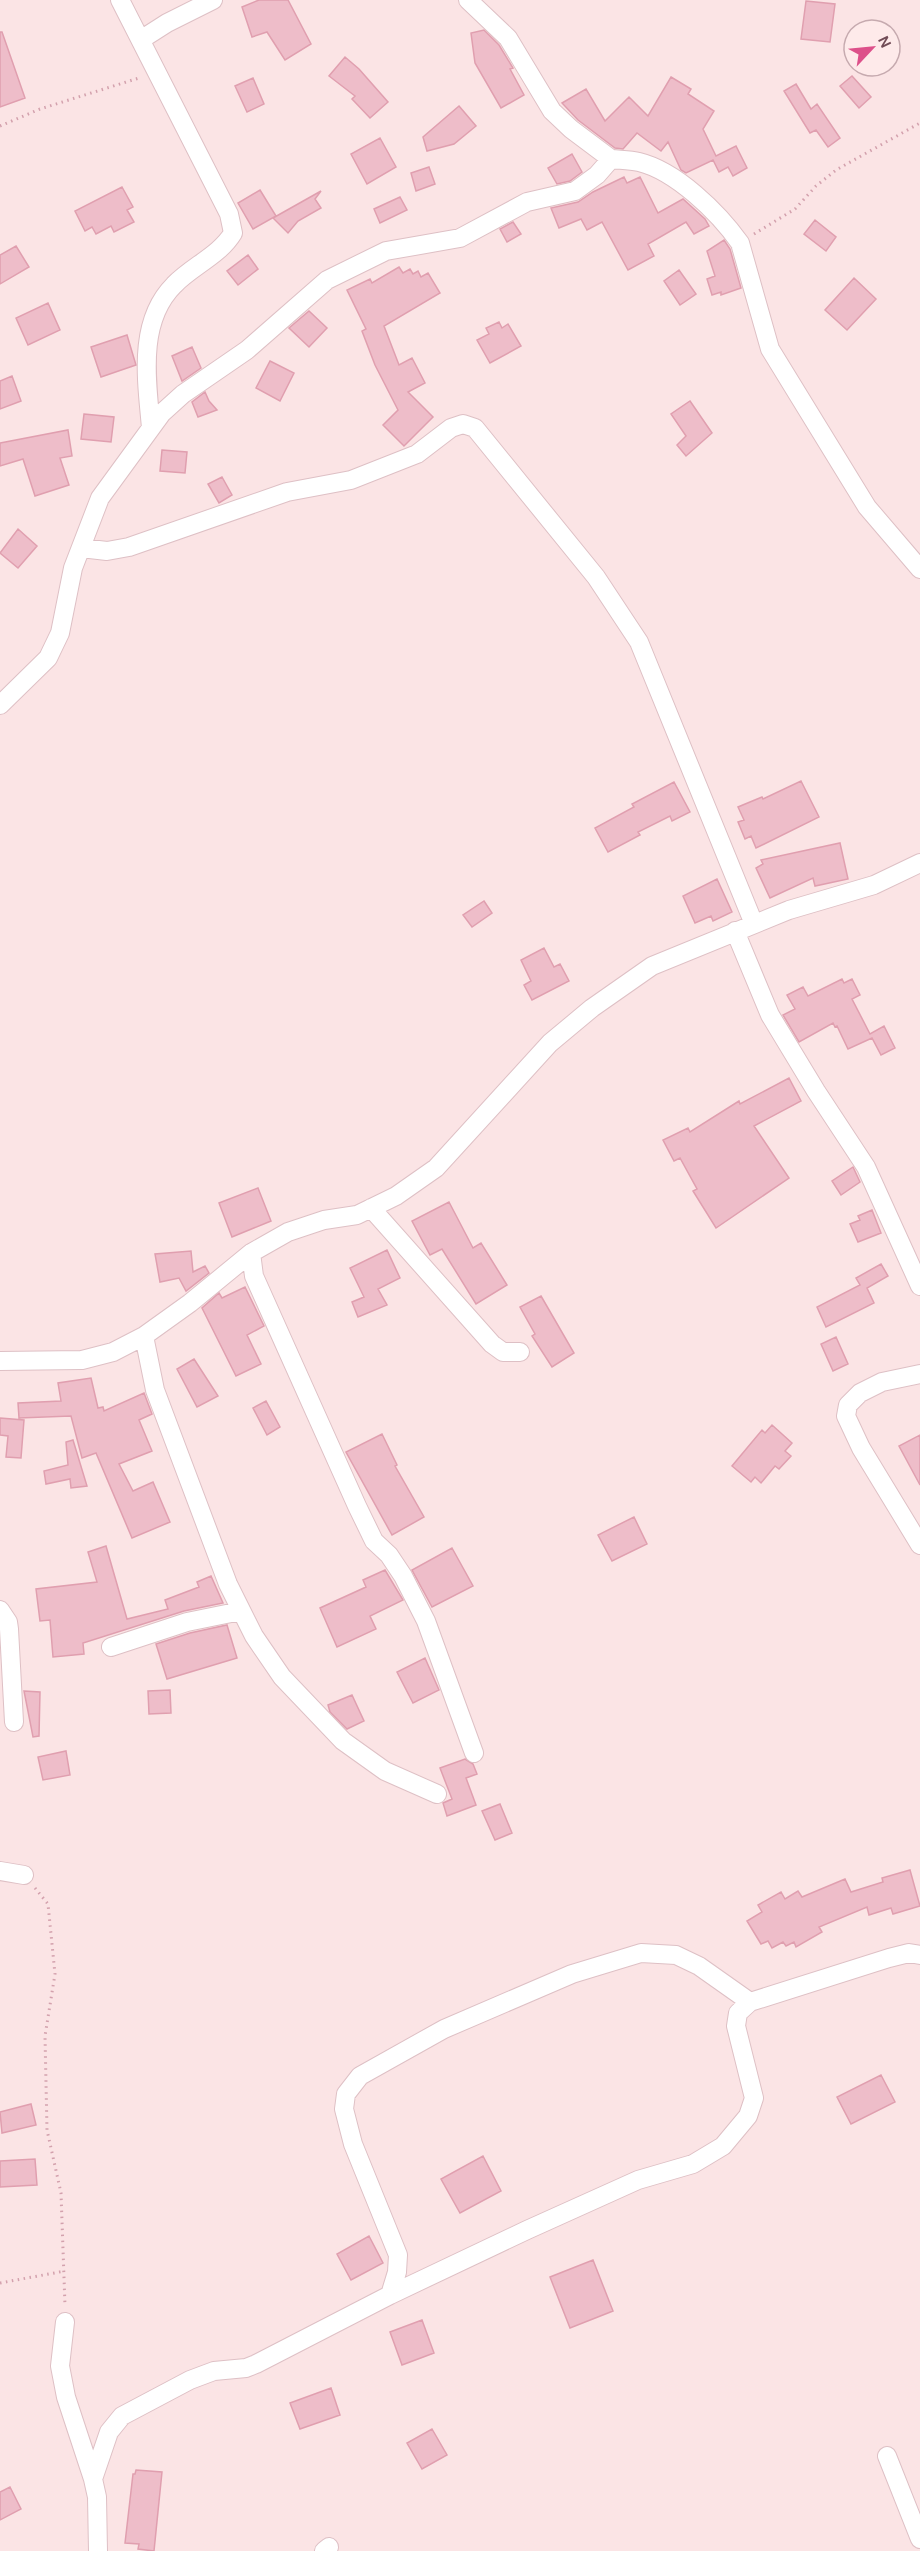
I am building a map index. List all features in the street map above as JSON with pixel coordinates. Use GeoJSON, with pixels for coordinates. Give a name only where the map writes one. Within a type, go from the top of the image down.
{"type":"FeatureCollection","features":[{"type":"Feature","properties":{"kind":"street"},"geometry":{"type":"LineString","coordinates":[[120,0],[142,39],[229,214],[233,233],[229,240],[202,264],[174,284],[162,301],[152,326],[146,372],[151,428]]}},
{"type":"Feature","properties":{"kind":"street"},"geometry":{"type":"LineString","coordinates":[[142,39],[167,23],[213,0]]}},
{"type":"Feature","properties":{"kind":"street"},"geometry":{"type":"LineString","coordinates":[[468,0],[508,38],[552,111],[571,129],[611,159],[639,162],[664,172],[704,202],[740,243],[770,348],[867,507],[920,569]]}},
{"type":"Feature","properties":{"kind":"street"},"geometry":{"type":"LineString","coordinates":[[0,705],[48,658],[60,633],[66,609],[67,586],[100,498],[162,413],[183,394],[247,350],[327,280],[386,251],[460,238],[527,202],[575,191],[597,175],[611,159]]}},
{"type":"Feature","properties":{"kind":"street"},"geometry":{"type":"LineString","coordinates":[[81,548],[107,551],[129,547],[287,492],[351,480],[417,454],[451,428],[463,424],[475,428],[596,577],[639,642],[754,924]]}},
{"type":"Feature","properties":{"kind":"street"},"geometry":{"type":"LineString","coordinates":[[0,1361],[82,1360],[113,1352],[144,1336],[190,1303],[251,1253],[288,1232],[324,1220],[357,1215],[396,1196],[436,1168],[550,1043],[592,1008],[652,966],[789,910],[874,885],[920,863]]}},
{"type":"Feature","properties":{"kind":"street"},"geometry":{"type":"LineString","coordinates":[[735,932],[770,1015],[866,1167],[920,1286]]}},
{"type":"Feature","properties":{"kind":"street"},"geometry":{"type":"LineString","coordinates":[[371,1208],[492,1344],[503,1352],[520,1352]]}},
{"type":"Feature","properties":{"kind":"street"},"geometry":{"type":"LineString","coordinates":[[251,1253],[254,1276],[374,1541],[389,1555],[403,1576],[426,1621],[474,1753]]}},
{"type":"Feature","properties":{"kind":"street"},"geometry":{"type":"LineString","coordinates":[[144,1336],[155,1390],[228,1584],[254,1636],[282,1677],[343,1741],[385,1771],[437,1794]]}},
{"type":"Feature","properties":{"kind":"street"},"geometry":{"type":"LineString","coordinates":[[920,1374],[882,1382],[860,1393],[848,1405],[846,1416],[861,1448],[920,1545]]}},
{"type":"Feature","properties":{"kind":"street"},"geometry":{"type":"LineString","coordinates":[[0,1610],[8,1622],[9,1629],[14,1722]]}},
{"type":"Feature","properties":{"kind":"street"},"geometry":{"type":"LineString","coordinates":[[111,1647],[187,1622],[241,1611]]}},
{"type":"Feature","properties":{"kind":"street"},"geometry":{"type":"LineString","coordinates":[[0,1871],[24,1875]]}},
{"type":"Feature","properties":{"kind":"street"},"geometry":{"type":"LineString","coordinates":[[390,2295],[397,2272],[398,2254],[353,2144],[344,2109],[346,2094],[360,2076],[444,2029],[572,1974],[641,1953],[676,1955],[699,1966],[750,2002]]}},
{"type":"Feature","properties":{"kind":"street"},"geometry":{"type":"LineString","coordinates":[[93,2479],[109,2432],[122,2416],[190,2380],[214,2371],[246,2368],[256,2364],[390,2295],[591,2200],[638,2180],[693,2164],[723,2146],[748,2116],[754,2098],[736,2026],[738,2013],[750,2002],[889,1958],[909,1953],[920,1955]]}},
{"type":"Feature","properties":{"kind":"street"},"geometry":{"type":"LineString","coordinates":[[65,2322],[60,2366],[66,2397],[97,2498],[98,2551]]}},
{"type":"Feature","properties":{"kind":"street"},"geometry":{"type":"LineString","coordinates":[[887,2456],[920,2539]]}},
{"type":"Feature","properties":{"kind":"path"},"geometry":{"type":"LineString","coordinates":[[0,126],[40,109],[158,72]]}},
{"type":"Feature","properties":{"kind":"path"},"geometry":{"type":"LineString","coordinates":[[740,243],[786,216],[836,170],[920,123]]}},
{"type":"Feature","properties":{"kind":"path"},"geometry":{"type":"LineString","coordinates":[[24,1875],[48,1904],[55,1974],[45,2036],[46,2130],[61,2193],[65,2322]]}},
{"type":"Feature","properties":{"kind":"path"},"geometry":{"type":"LineString","coordinates":[[0,2283],[65,2271]]}},
{"type":"Feature","properties":{"kind":"building"},"geometry":{"type":"Polygon","coordinates":[[[259,0],[288,0],[311,44],[285,60],[267,32],[252,37],[242,7],[259,0]]]}},
{"type":"Feature","properties":{"kind":"building"},"geometry":{"type":"Polygon","coordinates":[[[806,1],[835,4],[830,42],[801,39],[806,1]]]}},
{"type":"Feature","properties":{"kind":"building"},"geometry":{"type":"Polygon","coordinates":[[[484,30],[499,45],[513,68],[510,69],[524,95],[501,108],[475,63],[471,33],[484,30]]]}},
{"type":"Feature","properties":{"kind":"building"},"geometry":{"type":"Polygon","coordinates":[[[0,32],[2,32],[25,98],[0,107],[0,32]]]}},
{"type":"Feature","properties":{"kind":"building"},"geometry":{"type":"Polygon","coordinates":[[[345,57],[359,69],[388,102],[370,118],[352,99],[355,96],[329,76],[345,57]]]}},
{"type":"Feature","properties":{"kind":"building"},"geometry":{"type":"Polygon","coordinates":[[[671,77],[691,89],[688,94],[714,111],[703,129],[716,156],[736,146],[747,168],[733,176],[728,167],[719,172],[713,160],[686,173],[681,170],[668,142],[661,151],[637,133],[623,149],[615,148],[578,120],[562,103],[586,89],[605,121],[629,97],[648,116],[671,77]]]}},
{"type":"Feature","properties":{"kind":"building"},"geometry":{"type":"Polygon","coordinates":[[[253,78],[264,104],[247,112],[235,86],[253,78]]]}},
{"type":"Feature","properties":{"kind":"building"},"geometry":{"type":"Polygon","coordinates":[[[850,78],[854,78],[871,97],[859,108],[840,86],[850,78]]]}},
{"type":"Feature","properties":{"kind":"building"},"geometry":{"type":"Polygon","coordinates":[[[796,84],[811,109],[817,104],[840,138],[828,147],[816,130],[810,133],[784,91],[796,84]]]}},
{"type":"Feature","properties":{"kind":"building"},"geometry":{"type":"Polygon","coordinates":[[[459,106],[476,126],[454,144],[427,151],[423,137],[459,106]]]}},
{"type":"Feature","properties":{"kind":"building"},"geometry":{"type":"Polygon","coordinates":[[[380,138],[396,167],[367,184],[351,154],[380,138]]]}},
{"type":"Feature","properties":{"kind":"building"},"geometry":{"type":"Polygon","coordinates":[[[572,154],[582,172],[570,181],[557,184],[548,168],[572,154]]]}},
{"type":"Feature","properties":{"kind":"building"},"geometry":{"type":"Polygon","coordinates":[[[429,167],[435,184],[416,191],[411,173],[429,167]]]}},
{"type":"Feature","properties":{"kind":"building"},"geometry":{"type":"Polygon","coordinates":[[[624,177],[627,183],[640,177],[658,213],[683,199],[705,219],[709,226],[694,234],[686,222],[648,244],[654,256],[628,270],[602,222],[587,230],[581,219],[559,228],[551,208],[578,202],[624,177]]]}},
{"type":"Feature","properties":{"kind":"building"},"geometry":{"type":"Polygon","coordinates":[[[122,187],[133,207],[127,210],[134,222],[114,232],[111,226],[96,234],[92,227],[85,231],[75,211],[122,187]]]}},
{"type":"Feature","properties":{"kind":"building"},"geometry":{"type":"Polygon","coordinates":[[[260,190],[276,216],[253,229],[238,203],[260,190]]]}},
{"type":"Feature","properties":{"kind":"building"},"geometry":{"type":"Polygon","coordinates":[[[321,191],[315,199],[321,208],[298,221],[288,233],[273,218],[321,191]]]}},
{"type":"Feature","properties":{"kind":"building"},"geometry":{"type":"Polygon","coordinates":[[[400,197],[407,210],[380,223],[374,209],[400,197]]]}},
{"type":"Feature","properties":{"kind":"building"},"geometry":{"type":"Polygon","coordinates":[[[815,220],[836,237],[826,251],[804,234],[815,220]]]}},
{"type":"Feature","properties":{"kind":"building"},"geometry":{"type":"Polygon","coordinates":[[[513,222],[521,234],[507,242],[500,229],[513,222]]]}},
{"type":"Feature","properties":{"kind":"building"},"geometry":{"type":"Polygon","coordinates":[[[724,240],[730,249],[741,288],[721,295],[721,292],[712,295],[707,279],[715,276],[707,251],[724,240]]]}},
{"type":"Feature","properties":{"kind":"building"},"geometry":{"type":"Polygon","coordinates":[[[16,246],[29,267],[0,284],[0,255],[16,246]]]}},
{"type":"Feature","properties":{"kind":"building"},"geometry":{"type":"Polygon","coordinates":[[[248,255],[258,269],[238,285],[227,271],[248,255]]]}},
{"type":"Feature","properties":{"kind":"building"},"geometry":{"type":"Polygon","coordinates":[[[399,267],[403,273],[410,269],[413,274],[418,271],[421,277],[428,273],[440,293],[384,326],[399,365],[412,358],[425,383],[408,392],[433,417],[404,446],[383,425],[398,410],[375,365],[362,331],[366,329],[347,290],[370,279],[372,283],[399,267]]]}},
{"type":"Feature","properties":{"kind":"building"},"geometry":{"type":"Polygon","coordinates":[[[679,270],[696,294],[680,305],[664,281],[679,270]]]}},
{"type":"Feature","properties":{"kind":"building"},"geometry":{"type":"Polygon","coordinates":[[[854,278],[876,299],[847,330],[825,310],[854,278]]]}},
{"type":"Feature","properties":{"kind":"building"},"geometry":{"type":"Polygon","coordinates":[[[48,303],[60,330],[28,345],[16,318],[48,303]]]}},
{"type":"Feature","properties":{"kind":"building"},"geometry":{"type":"Polygon","coordinates":[[[309,311],[327,328],[309,347],[289,328],[309,311]]]}},
{"type":"Feature","properties":{"kind":"building"},"geometry":{"type":"Polygon","coordinates":[[[499,322],[502,328],[508,324],[521,346],[490,363],[477,340],[489,334],[486,328],[499,322]]]}},
{"type":"Feature","properties":{"kind":"building"},"geometry":{"type":"Polygon","coordinates":[[[127,335],[136,365],[101,377],[91,347],[127,335]]]}},
{"type":"Feature","properties":{"kind":"building"},"geometry":{"type":"Polygon","coordinates":[[[192,347],[201,368],[182,381],[172,356],[192,347]]]}},
{"type":"Feature","properties":{"kind":"building"},"geometry":{"type":"Polygon","coordinates":[[[270,361],[294,373],[280,401],[256,388],[270,361]]]}},
{"type":"Feature","properties":{"kind":"building"},"geometry":{"type":"Polygon","coordinates":[[[12,376],[21,401],[0,409],[0,381],[12,376]]]}},
{"type":"Feature","properties":{"kind":"building"},"geometry":{"type":"Polygon","coordinates":[[[205,392],[217,410],[198,417],[192,402],[205,392]]]}},
{"type":"Feature","properties":{"kind":"building"},"geometry":{"type":"Polygon","coordinates":[[[690,401],[712,433],[686,456],[677,445],[686,436],[671,414],[690,401]]]}},
{"type":"Feature","properties":{"kind":"building"},"geometry":{"type":"Polygon","coordinates":[[[84,414],[114,417],[111,442],[81,439],[84,414]]]}},
{"type":"Feature","properties":{"kind":"building"},"geometry":{"type":"Polygon","coordinates":[[[68,430],[72,456],[60,458],[69,485],[35,496],[23,459],[0,466],[0,443],[68,430]]]}},
{"type":"Feature","properties":{"kind":"building"},"geometry":{"type":"Polygon","coordinates":[[[162,450],[187,452],[185,473],[160,471],[162,450]]]}},
{"type":"Feature","properties":{"kind":"building"},"geometry":{"type":"Polygon","coordinates":[[[222,477],[232,495],[219,503],[208,484],[222,477]]]}},
{"type":"Feature","properties":{"kind":"building"},"geometry":{"type":"Polygon","coordinates":[[[18,529],[37,546],[18,568],[0,553],[18,529]]]}},
{"type":"Feature","properties":{"kind":"building"},"geometry":{"type":"Polygon","coordinates":[[[801,781],[819,817],[756,848],[751,836],[745,839],[738,822],[744,820],[738,807],[762,797],[763,799],[801,781]]]}},
{"type":"Feature","properties":{"kind":"building"},"geometry":{"type":"Polygon","coordinates":[[[674,782],[690,812],[672,821],[670,816],[638,832],[640,835],[608,852],[595,828],[634,807],[632,804],[674,782]]]}},
{"type":"Feature","properties":{"kind":"building"},"geometry":{"type":"Polygon","coordinates":[[[840,843],[848,879],[815,886],[813,878],[770,898],[756,868],[763,864],[761,860],[840,843]]]}},
{"type":"Feature","properties":{"kind":"building"},"geometry":{"type":"Polygon","coordinates":[[[717,879],[732,912],[713,921],[711,916],[695,923],[683,896],[717,879]]]}},
{"type":"Feature","properties":{"kind":"building"},"geometry":{"type":"Polygon","coordinates":[[[484,901],[492,913],[472,927],[463,915],[484,901]]]}},
{"type":"Feature","properties":{"kind":"building"},"geometry":{"type":"Polygon","coordinates":[[[544,948],[554,967],[560,964],[569,981],[532,1000],[524,985],[531,981],[521,960],[544,948]]]}},
{"type":"Feature","properties":{"kind":"building"},"geometry":{"type":"Polygon","coordinates":[[[842,979],[844,983],[852,979],[860,995],[852,999],[870,1034],[884,1026],[895,1048],[881,1055],[872,1038],[848,1049],[837,1026],[835,1027],[833,1023],[799,1042],[783,1015],[795,1009],[787,995],[803,987],[808,996],[842,979]]]}},
{"type":"Feature","properties":{"kind":"building"},"geometry":{"type":"Polygon","coordinates":[[[789,1078],[801,1101],[754,1126],[789,1178],[716,1228],[693,1191],[697,1189],[680,1158],[674,1161],[663,1140],[688,1128],[690,1132],[739,1101],[740,1104],[789,1078]]]}},
{"type":"Feature","properties":{"kind":"building"},"geometry":{"type":"Polygon","coordinates":[[[853,1167],[860,1182],[841,1195],[832,1181],[853,1167]]]}},
{"type":"Feature","properties":{"kind":"building"},"geometry":{"type":"Polygon","coordinates":[[[258,1188],[271,1221],[232,1237],[219,1203],[258,1188]]]}},
{"type":"Feature","properties":{"kind":"building"},"geometry":{"type":"Polygon","coordinates":[[[449,1202],[473,1248],[481,1243],[507,1285],[476,1304],[442,1249],[430,1255],[412,1221],[449,1202]]]}},
{"type":"Feature","properties":{"kind":"building"},"geometry":{"type":"Polygon","coordinates":[[[872,1210],[881,1233],[858,1242],[850,1224],[860,1220],[858,1216],[872,1210]]]}},
{"type":"Feature","properties":{"kind":"building"},"geometry":{"type":"Polygon","coordinates":[[[387,1250],[400,1278],[378,1289],[387,1305],[358,1317],[352,1302],[364,1297],[350,1268],[387,1250]]]}},
{"type":"Feature","properties":{"kind":"building"},"geometry":{"type":"Polygon","coordinates":[[[191,1251],[193,1272],[205,1266],[209,1273],[186,1291],[179,1278],[160,1282],[155,1254],[191,1251]]]}},
{"type":"Feature","properties":{"kind":"building"},"geometry":{"type":"Polygon","coordinates":[[[881,1264],[888,1276],[867,1288],[874,1303],[826,1327],[817,1307],[860,1285],[856,1278],[881,1264]]]}},
{"type":"Feature","properties":{"kind":"building"},"geometry":{"type":"Polygon","coordinates":[[[245,1287],[264,1326],[247,1335],[261,1364],[236,1376],[202,1308],[219,1293],[222,1298],[245,1287]]]}},
{"type":"Feature","properties":{"kind":"building"},"geometry":{"type":"Polygon","coordinates":[[[541,1296],[574,1353],[552,1367],[532,1336],[535,1334],[520,1307],[541,1296]]]}},
{"type":"Feature","properties":{"kind":"building"},"geometry":{"type":"Polygon","coordinates":[[[836,1337],[848,1364],[833,1371],[821,1344],[836,1337]]]}},
{"type":"Feature","properties":{"kind":"building"},"geometry":{"type":"Polygon","coordinates":[[[194,1359],[218,1396],[197,1407],[177,1369],[194,1359]]]}},
{"type":"Feature","properties":{"kind":"building"},"geometry":{"type":"Polygon","coordinates":[[[91,1378],[98,1408],[103,1407],[104,1411],[144,1393],[152,1414],[139,1420],[152,1451],[119,1464],[133,1491],[153,1482],[170,1522],[132,1538],[96,1453],[82,1458],[71,1416],[19,1418],[18,1403],[61,1401],[58,1383],[91,1378]]]}},
{"type":"Feature","properties":{"kind":"building"},"geometry":{"type":"Polygon","coordinates":[[[266,1401],[280,1427],[267,1435],[253,1408],[266,1401]]]}},
{"type":"Feature","properties":{"kind":"building"},"geometry":{"type":"Polygon","coordinates":[[[0,1418],[24,1420],[21,1458],[6,1457],[8,1436],[0,1435],[0,1418]]]}},
{"type":"Feature","properties":{"kind":"building"},"geometry":{"type":"Polygon","coordinates":[[[772,1425],[792,1443],[785,1451],[791,1456],[779,1469],[775,1466],[761,1483],[755,1477],[751,1482],[732,1466],[762,1430],[765,1433],[772,1425]]]}},
{"type":"Feature","properties":{"kind":"building"},"geometry":{"type":"Polygon","coordinates":[[[382,1434],[397,1465],[395,1466],[424,1517],[392,1535],[346,1452],[382,1434]]]}},
{"type":"Feature","properties":{"kind":"building"},"geometry":{"type":"Polygon","coordinates":[[[920,1435],[920,1485],[899,1446],[920,1435]]]}},
{"type":"Feature","properties":{"kind":"building"},"geometry":{"type":"Polygon","coordinates":[[[73,1440],[87,1486],[71,1488],[70,1479],[46,1484],[44,1471],[68,1465],[66,1442],[73,1440]]]}},
{"type":"Feature","properties":{"kind":"building"},"geometry":{"type":"Polygon","coordinates":[[[634,1517],[647,1544],[612,1561],[598,1535],[634,1517]]]}},
{"type":"Feature","properties":{"kind":"building"},"geometry":{"type":"Polygon","coordinates":[[[106,1546],[127,1619],[168,1609],[165,1600],[199,1587],[197,1582],[211,1576],[223,1603],[184,1611],[83,1643],[84,1654],[53,1657],[50,1620],[40,1621],[36,1589],[97,1582],[88,1552],[106,1546]]]}},
{"type":"Feature","properties":{"kind":"building"},"geometry":{"type":"Polygon","coordinates":[[[452,1548],[473,1586],[432,1607],[412,1570],[452,1548]]]}},
{"type":"Feature","properties":{"kind":"building"},"geometry":{"type":"Polygon","coordinates":[[[385,1570],[403,1600],[370,1616],[376,1629],[337,1647],[320,1608],[366,1587],[363,1580],[385,1570]]]}},
{"type":"Feature","properties":{"kind":"building"},"geometry":{"type":"Polygon","coordinates":[[[227,1625],[237,1658],[167,1679],[156,1644],[190,1633],[227,1625]]]}},
{"type":"Feature","properties":{"kind":"building"},"geometry":{"type":"Polygon","coordinates":[[[425,1658],[439,1690],[413,1703],[397,1672],[425,1658]]]}},
{"type":"Feature","properties":{"kind":"building"},"geometry":{"type":"Polygon","coordinates":[[[170,1690],[171,1713],[149,1714],[148,1691],[170,1690]]]}},
{"type":"Feature","properties":{"kind":"building"},"geometry":{"type":"Polygon","coordinates":[[[24,1691],[40,1692],[39,1736],[33,1737],[24,1691]]]}},
{"type":"Feature","properties":{"kind":"building"},"geometry":{"type":"Polygon","coordinates":[[[352,1695],[364,1721],[347,1729],[330,1712],[328,1705],[352,1695]]]}},
{"type":"Feature","properties":{"kind":"building"},"geometry":{"type":"Polygon","coordinates":[[[66,1751],[70,1775],[43,1780],[38,1757],[66,1751]]]}},
{"type":"Feature","properties":{"kind":"building"},"geometry":{"type":"Polygon","coordinates":[[[465,1759],[473,1764],[477,1774],[466,1778],[476,1805],[447,1816],[443,1803],[452,1799],[440,1768],[465,1759]]]}},
{"type":"Feature","properties":{"kind":"building"},"geometry":{"type":"Polygon","coordinates":[[[500,1804],[512,1833],[495,1840],[482,1811],[500,1804]]]}},
{"type":"Feature","properties":{"kind":"building"},"geometry":{"type":"Polygon","coordinates":[[[910,1870],[920,1906],[893,1914],[891,1908],[869,1915],[867,1907],[819,1927],[822,1932],[796,1947],[794,1942],[786,1946],[783,1942],[772,1948],[768,1941],[761,1944],[747,1921],[762,1912],[758,1905],[781,1892],[785,1899],[798,1891],[802,1897],[845,1879],[851,1892],[883,1882],[882,1878],[910,1870]]]}},
{"type":"Feature","properties":{"kind":"building"},"geometry":{"type":"Polygon","coordinates":[[[881,2075],[895,2102],[851,2124],[837,2097],[881,2075]]]}},
{"type":"Feature","properties":{"kind":"building"},"geometry":{"type":"Polygon","coordinates":[[[31,2104],[36,2125],[2,2133],[0,2112],[31,2104]]]}},
{"type":"Feature","properties":{"kind":"building"},"geometry":{"type":"Polygon","coordinates":[[[483,2156],[501,2191],[460,2213],[441,2179],[483,2156]]]}},
{"type":"Feature","properties":{"kind":"building"},"geometry":{"type":"Polygon","coordinates":[[[35,2159],[37,2185],[0,2187],[0,2161],[35,2159]]]}},
{"type":"Feature","properties":{"kind":"building"},"geometry":{"type":"Polygon","coordinates":[[[369,2236],[383,2263],[351,2280],[337,2254],[369,2236]]]}},
{"type":"Feature","properties":{"kind":"building"},"geometry":{"type":"Polygon","coordinates":[[[593,2260],[613,2311],[570,2328],[550,2277],[593,2260]]]}},
{"type":"Feature","properties":{"kind":"building"},"geometry":{"type":"Polygon","coordinates":[[[422,2320],[434,2353],[402,2365],[390,2332],[422,2320]]]}},
{"type":"Feature","properties":{"kind":"building"},"geometry":{"type":"Polygon","coordinates":[[[331,2388],[340,2415],[300,2429],[290,2403],[331,2388]]]}},
{"type":"Feature","properties":{"kind":"building"},"geometry":{"type":"Polygon","coordinates":[[[432,2429],[447,2455],[422,2469],[407,2443],[432,2429]]]}},
{"type":"Feature","properties":{"kind":"building"},"geometry":{"type":"Polygon","coordinates":[[[136,2470],[162,2472],[154,2551],[138,2549],[139,2544],[125,2543],[133,2474],[136,2470]]]}},
{"type":"Feature","properties":{"kind":"building"},"geometry":{"type":"Polygon","coordinates":[[[10,2487],[21,2509],[0,2520],[0,2492],[10,2487]]]}}]}
